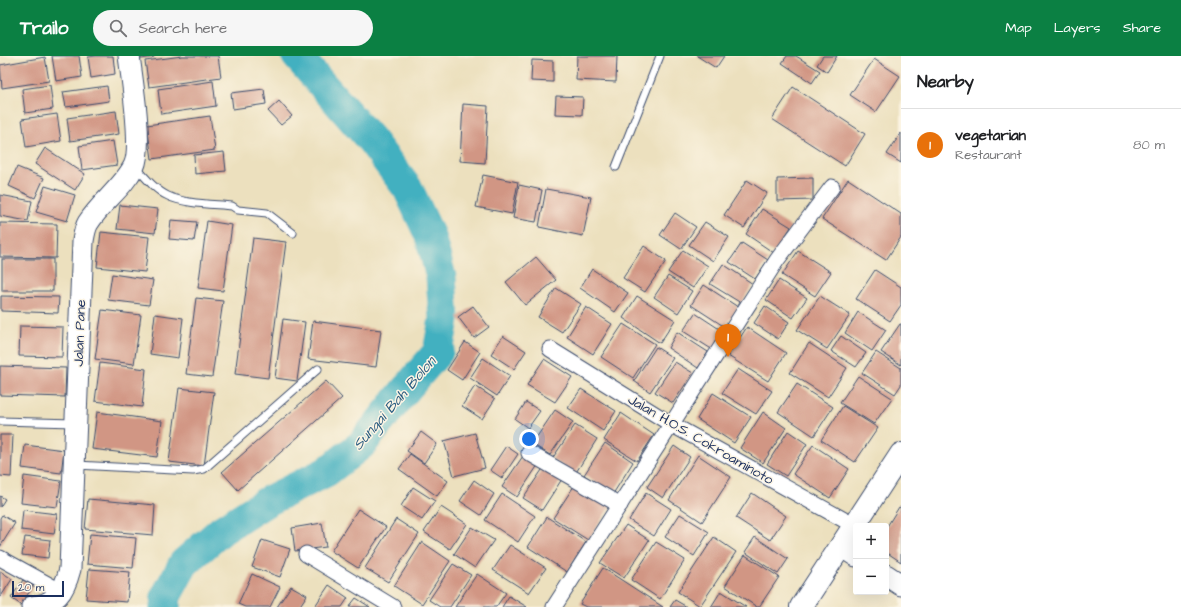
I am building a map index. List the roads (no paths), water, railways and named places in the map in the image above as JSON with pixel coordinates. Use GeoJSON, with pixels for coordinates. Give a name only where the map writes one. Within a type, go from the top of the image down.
{"type":"FeatureCollection","features":[{"type":"Feature","properties":{"kind":"main road"},"geometry":{"type":"LineString","coordinates":[[856,523],[901,454]]}},
{"type":"Feature","properties":{"kind":"main road"},"geometry":{"type":"LineString","coordinates":[[801,607],[848,551],[853,530]]}},
{"type":"Feature","properties":{"kind":"street","name":"Jalan Pane"},"geometry":{"type":"LineString","coordinates":[[62,592],[70,569],[83,241],[87,225],[104,202],[124,182],[134,165],[138,149],[129,56]]}},
{"type":"Feature","properties":{"kind":"street"},"geometry":{"type":"LineString","coordinates":[[554,607],[777,260],[832,187]]}},
{"type":"Feature","properties":{"kind":"street","name":"Jalan H.O.S. Cokroaminoto"},"geometry":{"type":"LineString","coordinates":[[550,349],[672,424],[853,525]]}},
{"type":"Feature","properties":{"kind":"street"},"geometry":{"type":"LineString","coordinates":[[529,453],[620,505]]}},
{"type":"Feature","properties":{"kind":"street"},"geometry":{"type":"LineString","coordinates":[[306,554],[391,606]]}},
{"type":"Feature","properties":{"kind":"street"},"geometry":{"type":"LineString","coordinates":[[0,558],[62,592],[44,606],[32,607]]}},
{"type":"Feature","properties":{"kind":"street"},"geometry":{"type":"LineString","coordinates":[[889,578],[901,585]]}},
{"type":"Feature","properties":{"kind":"lane"},"geometry":{"type":"LineString","coordinates":[[616,167],[660,56]]}},
{"type":"Feature","properties":{"kind":"lane"},"geometry":{"type":"LineString","coordinates":[[134,165],[156,188],[166,196],[178,200],[232,206],[238,210],[267,213],[293,233]]}},
{"type":"Feature","properties":{"kind":"lane"},"geometry":{"type":"LineString","coordinates":[[75,465],[193,472],[204,469],[318,369]]}},
{"type":"Feature","properties":{"kind":"lane"},"geometry":{"type":"LineString","coordinates":[[0,421],[76,423]]}},
{"type":"Feature","properties":{"kind":"waterway","name":"Sungai Bah Bolon"},"geometry":{"type":"LineString","coordinates":[[165,607],[166,596],[184,563],[222,530],[266,502],[326,472],[361,445],[438,352],[444,319],[441,277],[430,236],[408,189],[371,140],[297,56]]}},
{"type":"Feature","properties":{"kind":"place","name":"vegetarian"},"geometry":{"type":"Point","coordinates":[728,357]}}]}
